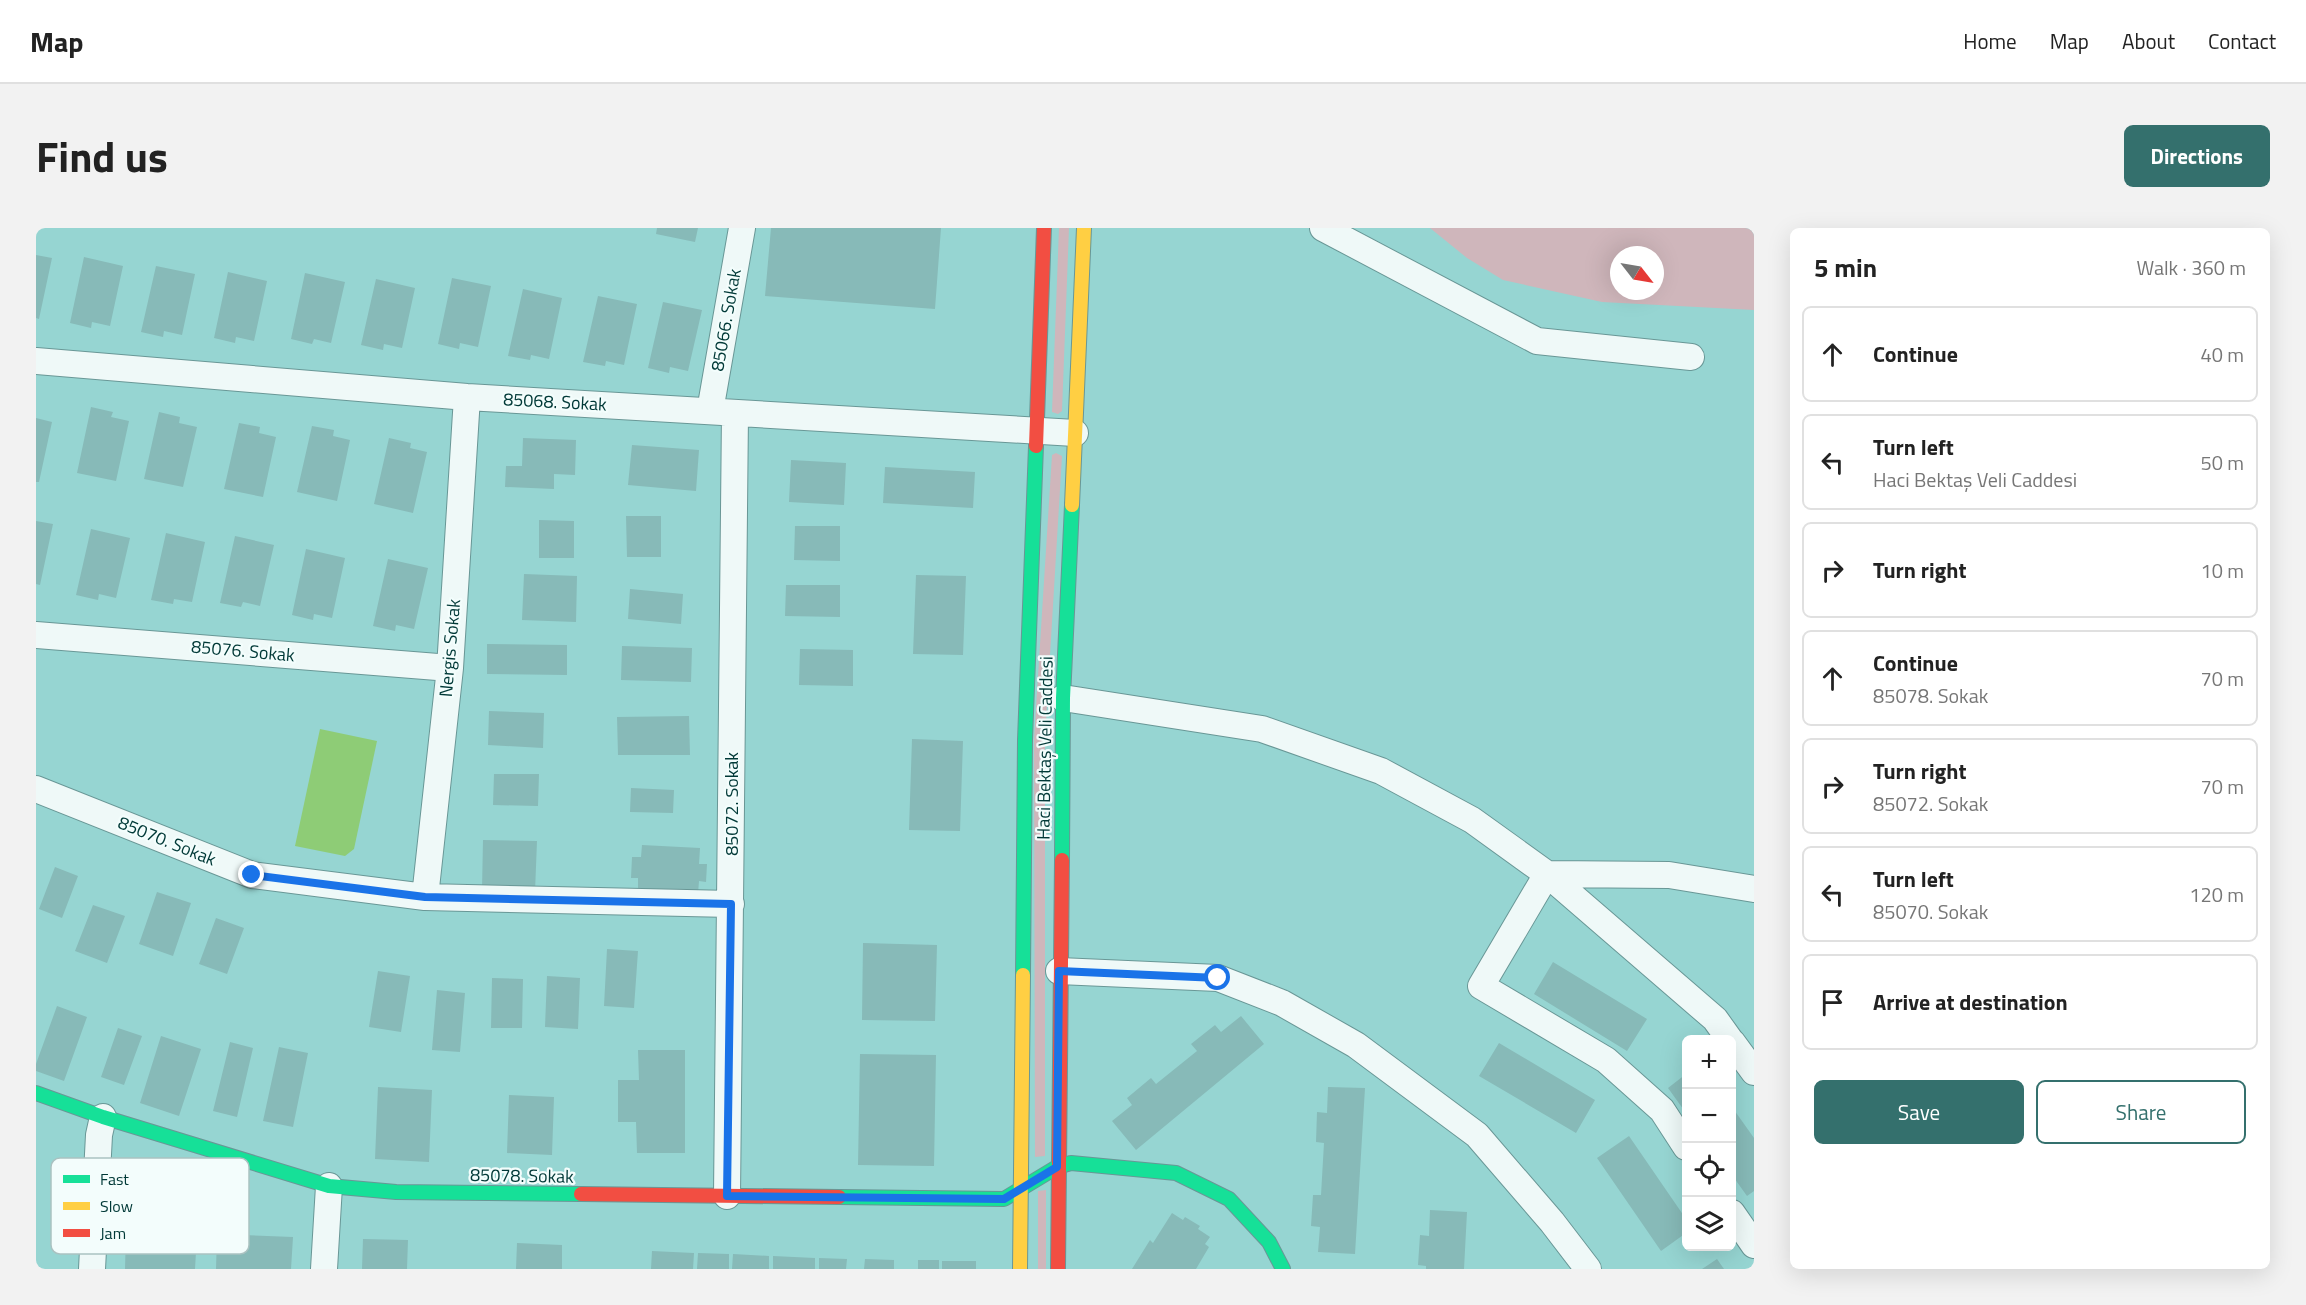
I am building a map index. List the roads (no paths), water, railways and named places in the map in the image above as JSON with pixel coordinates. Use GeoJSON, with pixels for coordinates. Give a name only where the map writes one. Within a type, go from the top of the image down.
{"type":"FeatureCollection","features":[{"type":"Feature","properties":{"kind":"main road","name":"Haci Bektaş Veli Caddesi"},"geometry":{"type":"LineString","coordinates":[[1020,1269],[1025,740],[1044,228]]}},
{"type":"Feature","properties":{"kind":"main road","name":"Haci Bektaş Veli Caddesi"},"geometry":{"type":"LineString","coordinates":[[1058,1269],[1062,698],[1084,228]]}},
{"type":"Feature","properties":{"kind":"main road","name":"85078. Sokak"},"geometry":{"type":"LineString","coordinates":[[36,1093],[103,1117],[237,1158]]}},
{"type":"Feature","properties":{"kind":"main road","name":"85078. Sokak"},"geometry":{"type":"LineString","coordinates":[[249,1162],[329,1186],[396,1192],[1004,1199],[1057,1167]]}},
{"type":"Feature","properties":{"kind":"main road"},"geometry":{"type":"LineString","coordinates":[[1057,1167],[1071,1163],[1176,1173],[1229,1199],[1269,1242],[1284,1269]]}},
{"type":"Feature","properties":{"kind":"street","name":"85066. Sokak"},"geometry":{"type":"LineString","coordinates":[[722,412],[742,228]]}},
{"type":"Feature","properties":{"kind":"street"},"geometry":{"type":"LineString","coordinates":[[1323,228],[1537,341],[1691,357]]}},
{"type":"Feature","properties":{"kind":"street","name":"85068. Sokak"},"geometry":{"type":"LineString","coordinates":[[36,361],[467,397],[1075,433]]}},
{"type":"Feature","properties":{"kind":"street","name":"Nergis Sokak"},"geometry":{"type":"LineString","coordinates":[[425,897],[450,668],[467,397]]}},
{"type":"Feature","properties":{"kind":"street","name":"85072. Sokak"},"geometry":{"type":"LineString","coordinates":[[722,412],[731,904],[727,1196]]}},
{"type":"Feature","properties":{"kind":"street","name":"85076. Sokak"},"geometry":{"type":"LineString","coordinates":[[36,635],[450,668]]}},
{"type":"Feature","properties":{"kind":"street"},"geometry":{"type":"LineString","coordinates":[[1062,698],[1262,729],[1381,771],[1472,820],[1547,874],[1715,1019],[1727,1035]]}},
{"type":"Feature","properties":{"kind":"street","name":"85070. Sokak"},"geometry":{"type":"LineString","coordinates":[[36,789],[252,875],[425,897],[731,904]]}},
{"type":"Feature","properties":{"kind":"street"},"geometry":{"type":"LineString","coordinates":[[1547,874],[1669,875],[1754,889]]}},
{"type":"Feature","properties":{"kind":"street"},"geometry":{"type":"LineString","coordinates":[[1547,874],[1481,986],[1606,1060],[1662,1110],[1683,1143]]}},
{"type":"Feature","properties":{"kind":"street"},"geometry":{"type":"LineString","coordinates":[[1059,971],[1218,978],[1282,1003],[1356,1045],[1478,1136],[1552,1222],[1588,1269]]}},
{"type":"Feature","properties":{"kind":"street"},"geometry":{"type":"LineString","coordinates":[[1736,1048],[1754,1072]]}},
{"type":"Feature","properties":{"kind":"street"},"geometry":{"type":"LineString","coordinates":[[98,1158],[103,1117]]}},
{"type":"Feature","properties":{"kind":"street"},"geometry":{"type":"LineString","coordinates":[[324,1269],[329,1186]]}},
{"type":"Feature","properties":{"kind":"street"},"geometry":{"type":"LineString","coordinates":[[1736,1220],[1754,1245]]}},
{"type":"Feature","properties":{"kind":"street"},"geometry":{"type":"LineString","coordinates":[[92,1269],[93,1254]]}}]}
